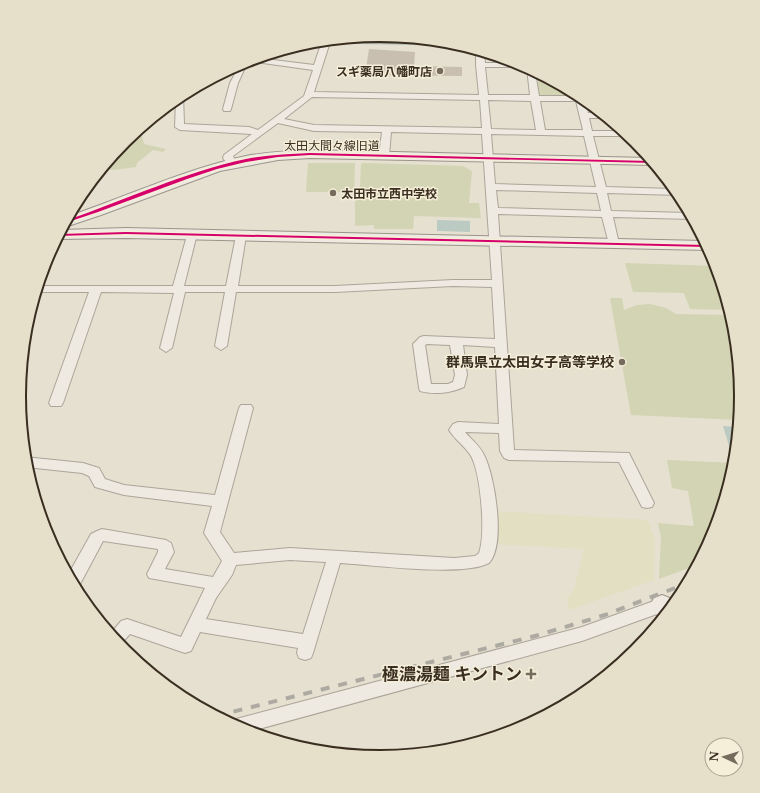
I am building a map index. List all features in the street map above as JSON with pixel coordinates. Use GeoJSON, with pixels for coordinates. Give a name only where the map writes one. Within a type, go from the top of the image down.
{"type":"FeatureCollection","features":[{"type":"Feature","properties":{"kind":"street"},"geometry":{"type":"LineString","coordinates":[[231,163],[228,158],[229,155],[308,97],[325,47]]}},
{"type":"Feature","properties":{"kind":"street"},"geometry":{"type":"LineString","coordinates":[[480,57],[495,241],[507,451],[509,455],[624,457],[647,503]]}},
{"type":"Feature","properties":{"kind":"street"},"geometry":{"type":"LineString","coordinates":[[265,62],[318,68]]}},
{"type":"Feature","properties":{"kind":"street"},"geometry":{"type":"LineString","coordinates":[[480,65],[504,65]]}},
{"type":"Feature","properties":{"kind":"street"},"geometry":{"type":"LineString","coordinates":[[227,109],[234,83],[240,71]]}},
{"type":"Feature","properties":{"kind":"street"},"geometry":{"type":"LineString","coordinates":[[531,76],[541,132]]}},
{"type":"Feature","properties":{"kind":"street"},"geometry":{"type":"LineString","coordinates":[[309,94],[572,99]]}},
{"type":"Feature","properties":{"kind":"street"},"geometry":{"type":"LineString","coordinates":[[180,104],[180,127],[249,130],[260,133]]}},
{"type":"Feature","properties":{"kind":"street"},"geometry":{"type":"LineString","coordinates":[[583,106],[614,244]]}},
{"type":"Feature","properties":{"kind":"street"},"geometry":{"type":"LineString","coordinates":[[584,116],[596,116]]}},
{"type":"Feature","properties":{"kind":"street"},"geometry":{"type":"LineString","coordinates":[[277,120],[314,128],[617,134]]}},
{"type":"Feature","properties":{"kind":"street"},"geometry":{"type":"LineString","coordinates":[[384,156],[387,129]]}},
{"type":"Feature","properties":{"kind":"street","name":"太田大間々線旧道"},"geometry":{"type":"LineString","coordinates":[[73,219],[189,176],[231,163],[285,154],[645,162]]}},
{"type":"Feature","properties":{"kind":"street"},"geometry":{"type":"LineString","coordinates":[[491,187],[668,192]]}},
{"type":"Feature","properties":{"kind":"street"},"geometry":{"type":"LineString","coordinates":[[492,211],[684,216]]}},
{"type":"Feature","properties":{"kind":"street"},"geometry":{"type":"LineString","coordinates":[[66,235],[96,233],[192,234],[700,246]]}},
{"type":"Feature","properties":{"kind":"street"},"geometry":{"type":"LineString","coordinates":[[166,348],[192,234]]}},
{"type":"Feature","properties":{"kind":"street"},"geometry":{"type":"LineString","coordinates":[[221,346],[241,236]]}},
{"type":"Feature","properties":{"kind":"street"},"geometry":{"type":"LineString","coordinates":[[43,290],[334,289],[446,283],[497,284]]}},
{"type":"Feature","properties":{"kind":"street"},"geometry":{"type":"LineString","coordinates":[[56,403],[96,290]]}},
{"type":"Feature","properties":{"kind":"street"},"geometry":{"type":"LineString","coordinates":[[456,342],[461,374],[459,384],[450,388],[425,388],[419,344],[424,340],[501,343]]}},
{"type":"Feature","properties":{"kind":"street"},"geometry":{"type":"LineString","coordinates":[[230,560],[212,533],[246,408]]}},
{"type":"Feature","properties":{"kind":"street"},"geometry":{"type":"LineString","coordinates":[[230,560],[290,554],[454,564],[480,560],[486,556],[490,544],[490,514],[480,462],[476,452],[456,430],[458,427],[506,429]]}},
{"type":"Feature","properties":{"kind":"street"},"geometry":{"type":"LineString","coordinates":[[32,463],[83,468],[94,472],[100,483],[124,490],[220,501]]}},
{"type":"Feature","properties":{"kind":"street"},"geometry":{"type":"LineString","coordinates":[[75,577],[96,538],[102,534],[161,544],[166,547],[166,552],[155,574],[217,584]]}},
{"type":"Feature","properties":{"kind":"street"},"geometry":{"type":"LineString","coordinates":[[119,635],[127,626],[185,646],[195,624],[217,584],[226,571],[230,560]]}},
{"type":"Feature","properties":{"kind":"street"},"geometry":{"type":"LineString","coordinates":[[195,624],[307,647],[333,564]]}},
{"type":"Feature","properties":{"kind":"street"},"geometry":{"type":"LineString","coordinates":[[246,724],[582,634],[663,610]]}},
{"type":"Feature","properties":{"kind":"shaded area"},"geometry":{"type":"Polygon","coordinates":[[[437,220],[470,221],[470,232],[437,231],[437,220]]]}},
{"type":"Feature","properties":{"kind":"shaded area"},"geometry":{"type":"Polygon","coordinates":[[[723,426],[732,427],[730,446],[729,446],[723,426]]]}},
{"type":"Feature","properties":{"kind":"shaded area"},"geometry":{"type":"Polygon","coordinates":[[[493,511],[648,520],[655,540],[654,580],[569,610],[567,598],[574,589],[584,549],[493,544],[493,511]]]}},
{"type":"Feature","properties":{"kind":"green space"},"geometry":{"type":"Polygon","coordinates":[[[531,76],[568,97],[535,98],[531,76]]]}},
{"type":"Feature","properties":{"kind":"green space"},"geometry":{"type":"Polygon","coordinates":[[[142,135],[144,144],[166,149],[163,152],[153,150],[137,163],[136,167],[109,170],[142,135]]]}},
{"type":"Feature","properties":{"kind":"green space"},"geometry":{"type":"Polygon","coordinates":[[[308,163],[355,163],[354,192],[306,192],[308,163]]]}},
{"type":"Feature","properties":{"kind":"green space"},"geometry":{"type":"Polygon","coordinates":[[[361,164],[463,166],[472,171],[469,203],[479,203],[481,218],[414,216],[413,229],[374,229],[374,225],[355,226],[355,194],[360,188],[361,164]]]}},
{"type":"Feature","properties":{"kind":"green space"},"geometry":{"type":"Polygon","coordinates":[[[625,263],[709,266],[723,310],[690,309],[684,293],[633,292],[625,263]]]}},
{"type":"Feature","properties":{"kind":"green space"},"geometry":{"type":"Polygon","coordinates":[[[610,298],[622,298],[624,310],[637,305],[650,304],[666,308],[676,314],[724,315],[731,350],[733,373],[733,420],[631,415],[610,298]]]}},
{"type":"Feature","properties":{"kind":"green space"},"geometry":{"type":"Polygon","coordinates":[[[667,460],[728,463],[715,510],[707,532],[690,568],[659,579],[661,537],[658,523],[694,526],[688,491],[672,488],[667,460]]]}},
{"type":"Feature","properties":{"kind":"building"},"geometry":{"type":"Polygon","coordinates":[[[369,49],[415,52],[414,66],[462,67],[462,76],[365,75],[369,49]]]}},
{"type":"Feature","properties":{"kind":"waterway"},"geometry":{"type":"LineString","coordinates":[[358,43],[411,44]]}},
{"type":"Feature","properties":{"kind":"railway"},"geometry":{"type":"LineString","coordinates":[[223,714],[535,636],[605,615],[678,587]]}},
{"type":"Feature","properties":{"kind":"cycle path"},"geometry":{"type":"LineString","coordinates":[[73,220],[215,168],[278,156],[310,154],[645,162]]}},
{"type":"Feature","properties":{"kind":"cycle path"},"geometry":{"type":"LineString","coordinates":[[65,235],[126,233],[700,246]]}},
{"type":"Feature","properties":{"kind":"place","name":"スギ薬局八幡町店"},"geometry":{"type":"Point","coordinates":[440,71]}},
{"type":"Feature","properties":{"kind":"place","name":"太田市立西中学校"},"geometry":{"type":"Point","coordinates":[333,193]}},
{"type":"Feature","properties":{"kind":"place","name":"群馬県立太田女子高等学校"},"geometry":{"type":"Point","coordinates":[622,362]}},
{"type":"Feature","properties":{"kind":"place","name":"極濃湯麺 キントン"},"geometry":{"type":"Point","coordinates":[531,674]}}]}
